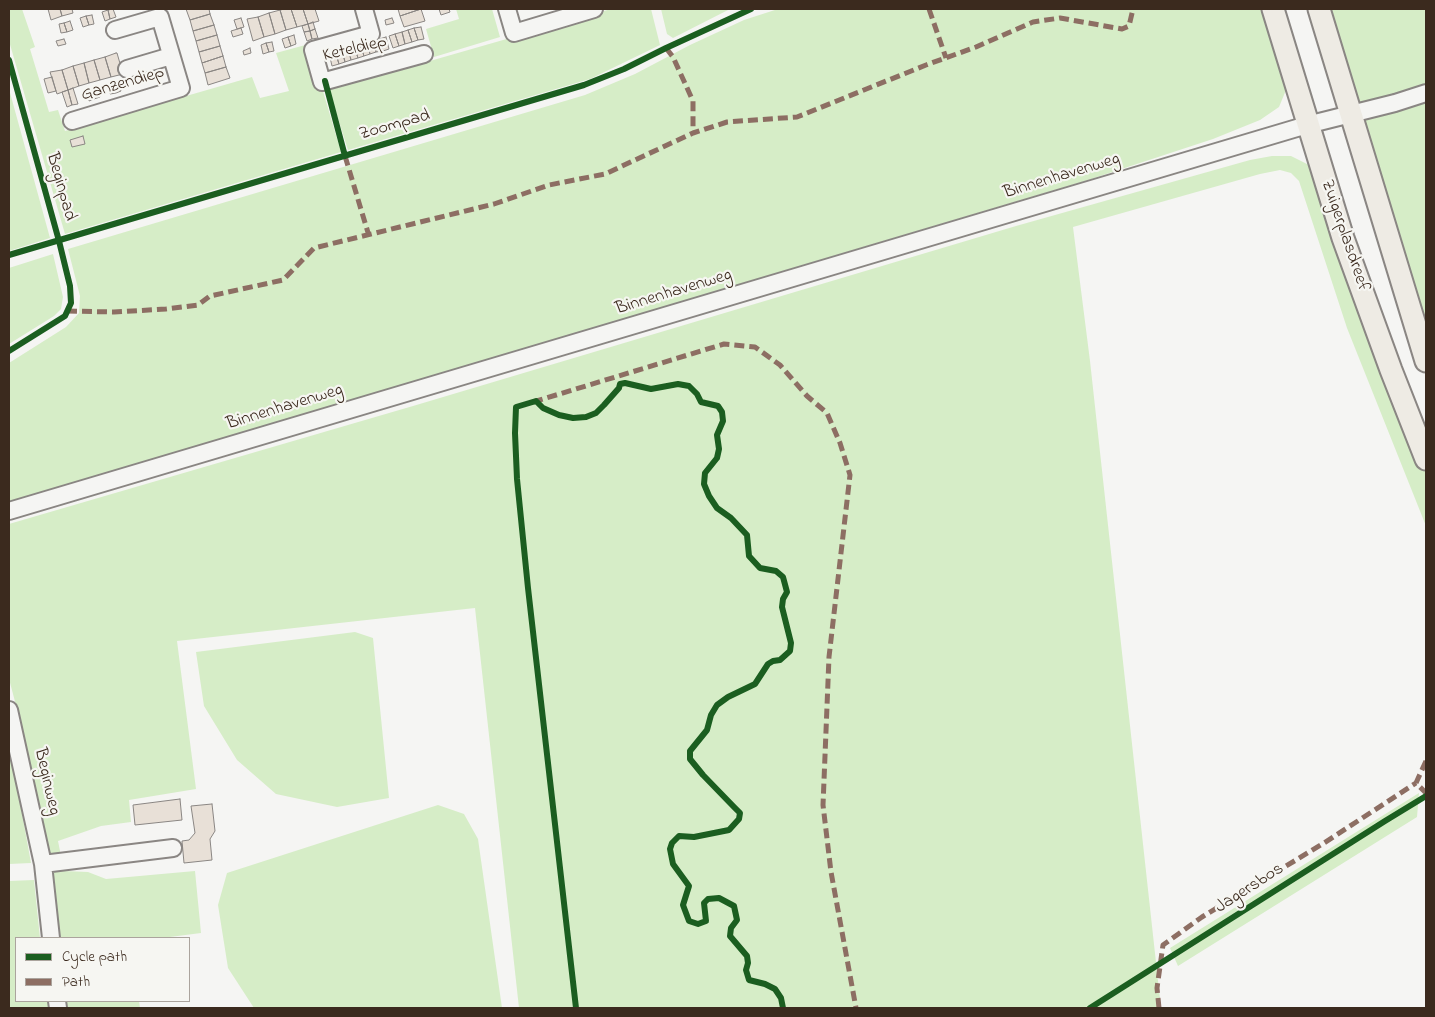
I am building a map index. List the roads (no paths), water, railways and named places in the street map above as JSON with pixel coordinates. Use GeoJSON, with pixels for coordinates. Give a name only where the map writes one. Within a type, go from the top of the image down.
{"type":"FeatureCollection","features":[{"type":"Feature","properties":{"kind":"main road","name":"Zuigerplasdreef"},"geometry":{"type":"LineString","coordinates":[[1273,9],[1342,238],[1426,459]]}},
{"type":"Feature","properties":{"kind":"main road"},"geometry":{"type":"LineString","coordinates":[[1319,9],[1426,361]]}},
{"type":"Feature","properties":{"kind":"street","name":"Keteldiep"},"geometry":{"type":"LineString","coordinates":[[364,9],[371,34],[313,50],[322,82],[424,54]]}},
{"type":"Feature","properties":{"kind":"street"},"geometry":{"type":"LineString","coordinates":[[507,9],[514,32],[594,9]]}},
{"type":"Feature","properties":{"kind":"street","name":"Ganzendiep"},"geometry":{"type":"LineString","coordinates":[[72,120],[181,88],[159,13],[115,30]]}},
{"type":"Feature","properties":{"kind":"street","name":"Ganzendiep"},"geometry":{"type":"LineString","coordinates":[[127,69],[171,56]]}},
{"type":"Feature","properties":{"kind":"street"},"geometry":{"type":"LineString","coordinates":[[1350,114],[1426,93]]}},
{"type":"Feature","properties":{"kind":"street","name":"Binnenhavenweg"},"geometry":{"type":"LineString","coordinates":[[9,511],[1307,125],[1350,114]]}},
{"type":"Feature","properties":{"kind":"street","name":"Beginweg"},"geometry":{"type":"LineString","coordinates":[[9,710],[43,864],[51,937]]}},
{"type":"Feature","properties":{"kind":"street"},"geometry":{"type":"LineString","coordinates":[[43,864],[173,848]]}}]}
